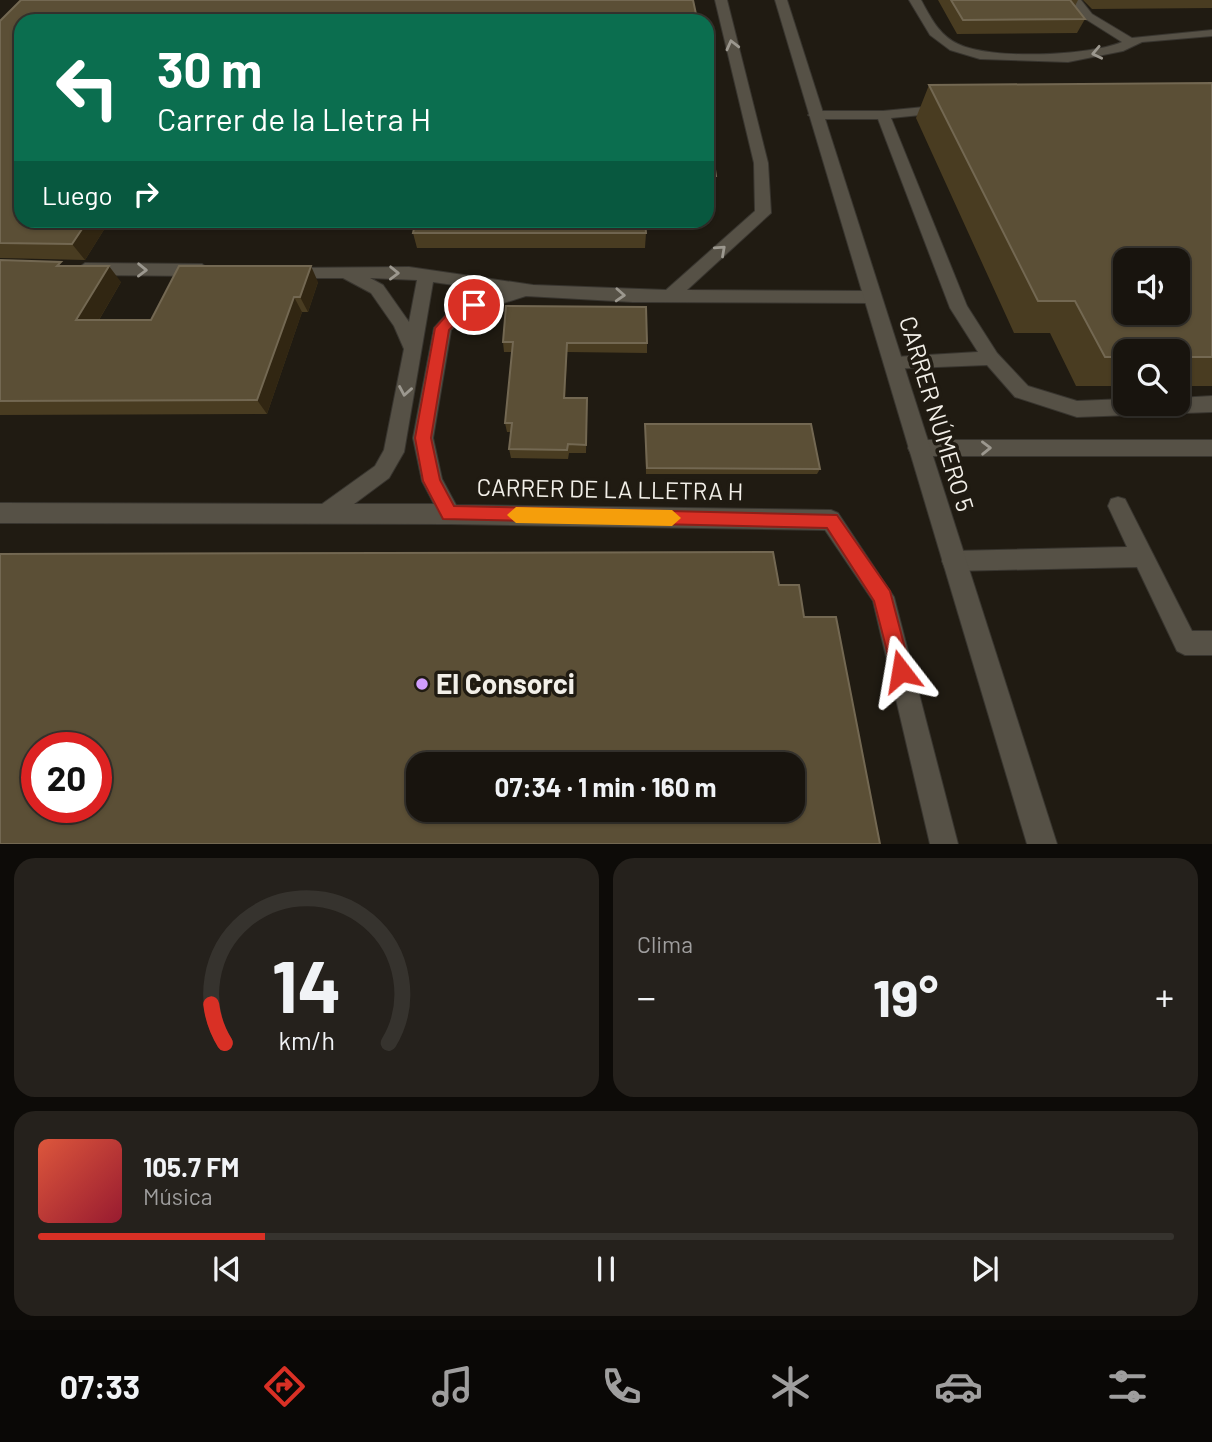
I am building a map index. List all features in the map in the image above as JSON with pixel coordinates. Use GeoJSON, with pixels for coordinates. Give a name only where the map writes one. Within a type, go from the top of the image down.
{"type":"FeatureCollection","features":[{"type":"Feature","properties":{"kind":"street","name":"CARRER NÚMERO 5"},"geometry":{"type":"LineString","coordinates":[[781,0],[1042,844]]}},
{"type":"Feature","properties":{"kind":"lane"},"geometry":{"type":"LineString","coordinates":[[670,296],[763,213],[761,163],[721,0]]}},
{"type":"Feature","properties":{"kind":"lane"},"geometry":{"type":"LineString","coordinates":[[915,0],[934,33],[954,47],[980,55],[1069,58],[1140,39],[1212,33]]}},
{"type":"Feature","properties":{"kind":"lane"},"geometry":{"type":"LineString","coordinates":[[1075,0],[1088,16],[1131,43]]}},
{"type":"Feature","properties":{"kind":"lane"},"geometry":{"type":"LineString","coordinates":[[815,115],[883,115],[962,109]]}},
{"type":"Feature","properties":{"kind":"lane"},"geometry":{"type":"LineString","coordinates":[[883,115],[959,308],[991,358],[1022,391],[1077,409],[1212,404]]}},
{"type":"Feature","properties":{"kind":"lane"},"geometry":{"type":"LineString","coordinates":[[65,268],[222,271]]}},
{"type":"Feature","properties":{"kind":"lane"},"geometry":{"type":"LineString","coordinates":[[275,271],[426,276],[533,291],[670,296],[872,297]]}},
{"type":"Feature","properties":{"kind":"lane"},"geometry":{"type":"LineString","coordinates":[[343,272],[377,289],[401,323],[413,349]]}},
{"type":"Feature","properties":{"kind":"lane"},"geometry":{"type":"LineString","coordinates":[[325,513],[382,472],[394,452],[426,276]]}},
{"type":"Feature","properties":{"kind":"lane"},"geometry":{"type":"LineString","coordinates":[[450,514],[432,481],[423,438],[443,328],[460,310],[488,300],[533,291]]}},
{"type":"Feature","properties":{"kind":"lane"},"geometry":{"type":"LineString","coordinates":[[894,364],[991,358]]}},
{"type":"Feature","properties":{"kind":"lane"},"geometry":{"type":"LineString","coordinates":[[918,448],[1212,448]]}},
{"type":"Feature","properties":{"kind":"lane"},"geometry":{"type":"LineString","coordinates":[[1118,506],[1185,643],[1212,643]]}},
{"type":"Feature","properties":{"kind":"lane","name":"CARRER DE LA LLETRA H"},"geometry":{"type":"LineString","coordinates":[[0,513],[450,514],[831,520],[883,597],[944,844]]}},
{"type":"Feature","properties":{"kind":"lane"},"geometry":{"type":"LineString","coordinates":[[953,561],[1144,556]]}},
{"type":"Feature","properties":{"kind":"building"},"geometry":{"type":"Polygon","coordinates":[[[21,0],[693,0],[696,14],[14,14],[14,228],[83,228],[72,244],[0,243],[0,21],[21,0]]]}},
{"type":"Feature","properties":{"kind":"building"},"geometry":{"type":"Polygon","coordinates":[[[951,0],[1070,0],[1085,19],[963,20],[951,0]]]}},
{"type":"Feature","properties":{"kind":"building"},"geometry":{"type":"Polygon","coordinates":[[[1212,83],[1212,357],[1190,357],[1190,339],[1113,339],[1113,357],[1105,357],[1075,301],[1038,301],[929,85],[1212,83]]]}},
{"type":"Feature","properties":{"kind":"building"},"geometry":{"type":"Polygon","coordinates":[[[414,228],[646,228],[646,233],[413,233],[414,228]]]}},
{"type":"Feature","properties":{"kind":"building"},"geometry":{"type":"Polygon","coordinates":[[[0,260],[61,262],[57,266],[109,266],[76,320],[151,320],[179,266],[311,266],[300,297],[294,297],[257,400],[0,401],[0,260]]]}},
{"type":"Feature","properties":{"kind":"building"},"geometry":{"type":"Polygon","coordinates":[[[506,306],[646,307],[647,343],[567,343],[564,398],[587,398],[586,445],[568,444],[567,450],[509,449],[512,423],[505,423],[513,342],[503,342],[506,306]]]}},
{"type":"Feature","properties":{"kind":"building"},"geometry":{"type":"Polygon","coordinates":[[[645,424],[811,424],[820,469],[647,468],[645,424]]]}},
{"type":"Feature","properties":{"kind":"building","name":"El Consorci"},"geometry":{"type":"Polygon","coordinates":[[[773,552],[779,585],[799,585],[804,617],[836,617],[880,844],[0,844],[0,554],[773,552]]]}},
{"type":"Feature","properties":{"kind":"slow traffic"},"geometry":{"type":"LineString","coordinates":[[516,515],[672,518]]}},
{"type":"Feature","properties":{"kind":"place","name":"El Consorci"},"geometry":{"type":"Point","coordinates":[422,684]}},
{"type":"Feature","properties":{"kind":"route"},"geometry":{"type":"LineString","coordinates":[[474,305],[460,310],[443,328],[423,438],[432,481],[450,514],[831,520],[883,597],[901,671]]}}]}
